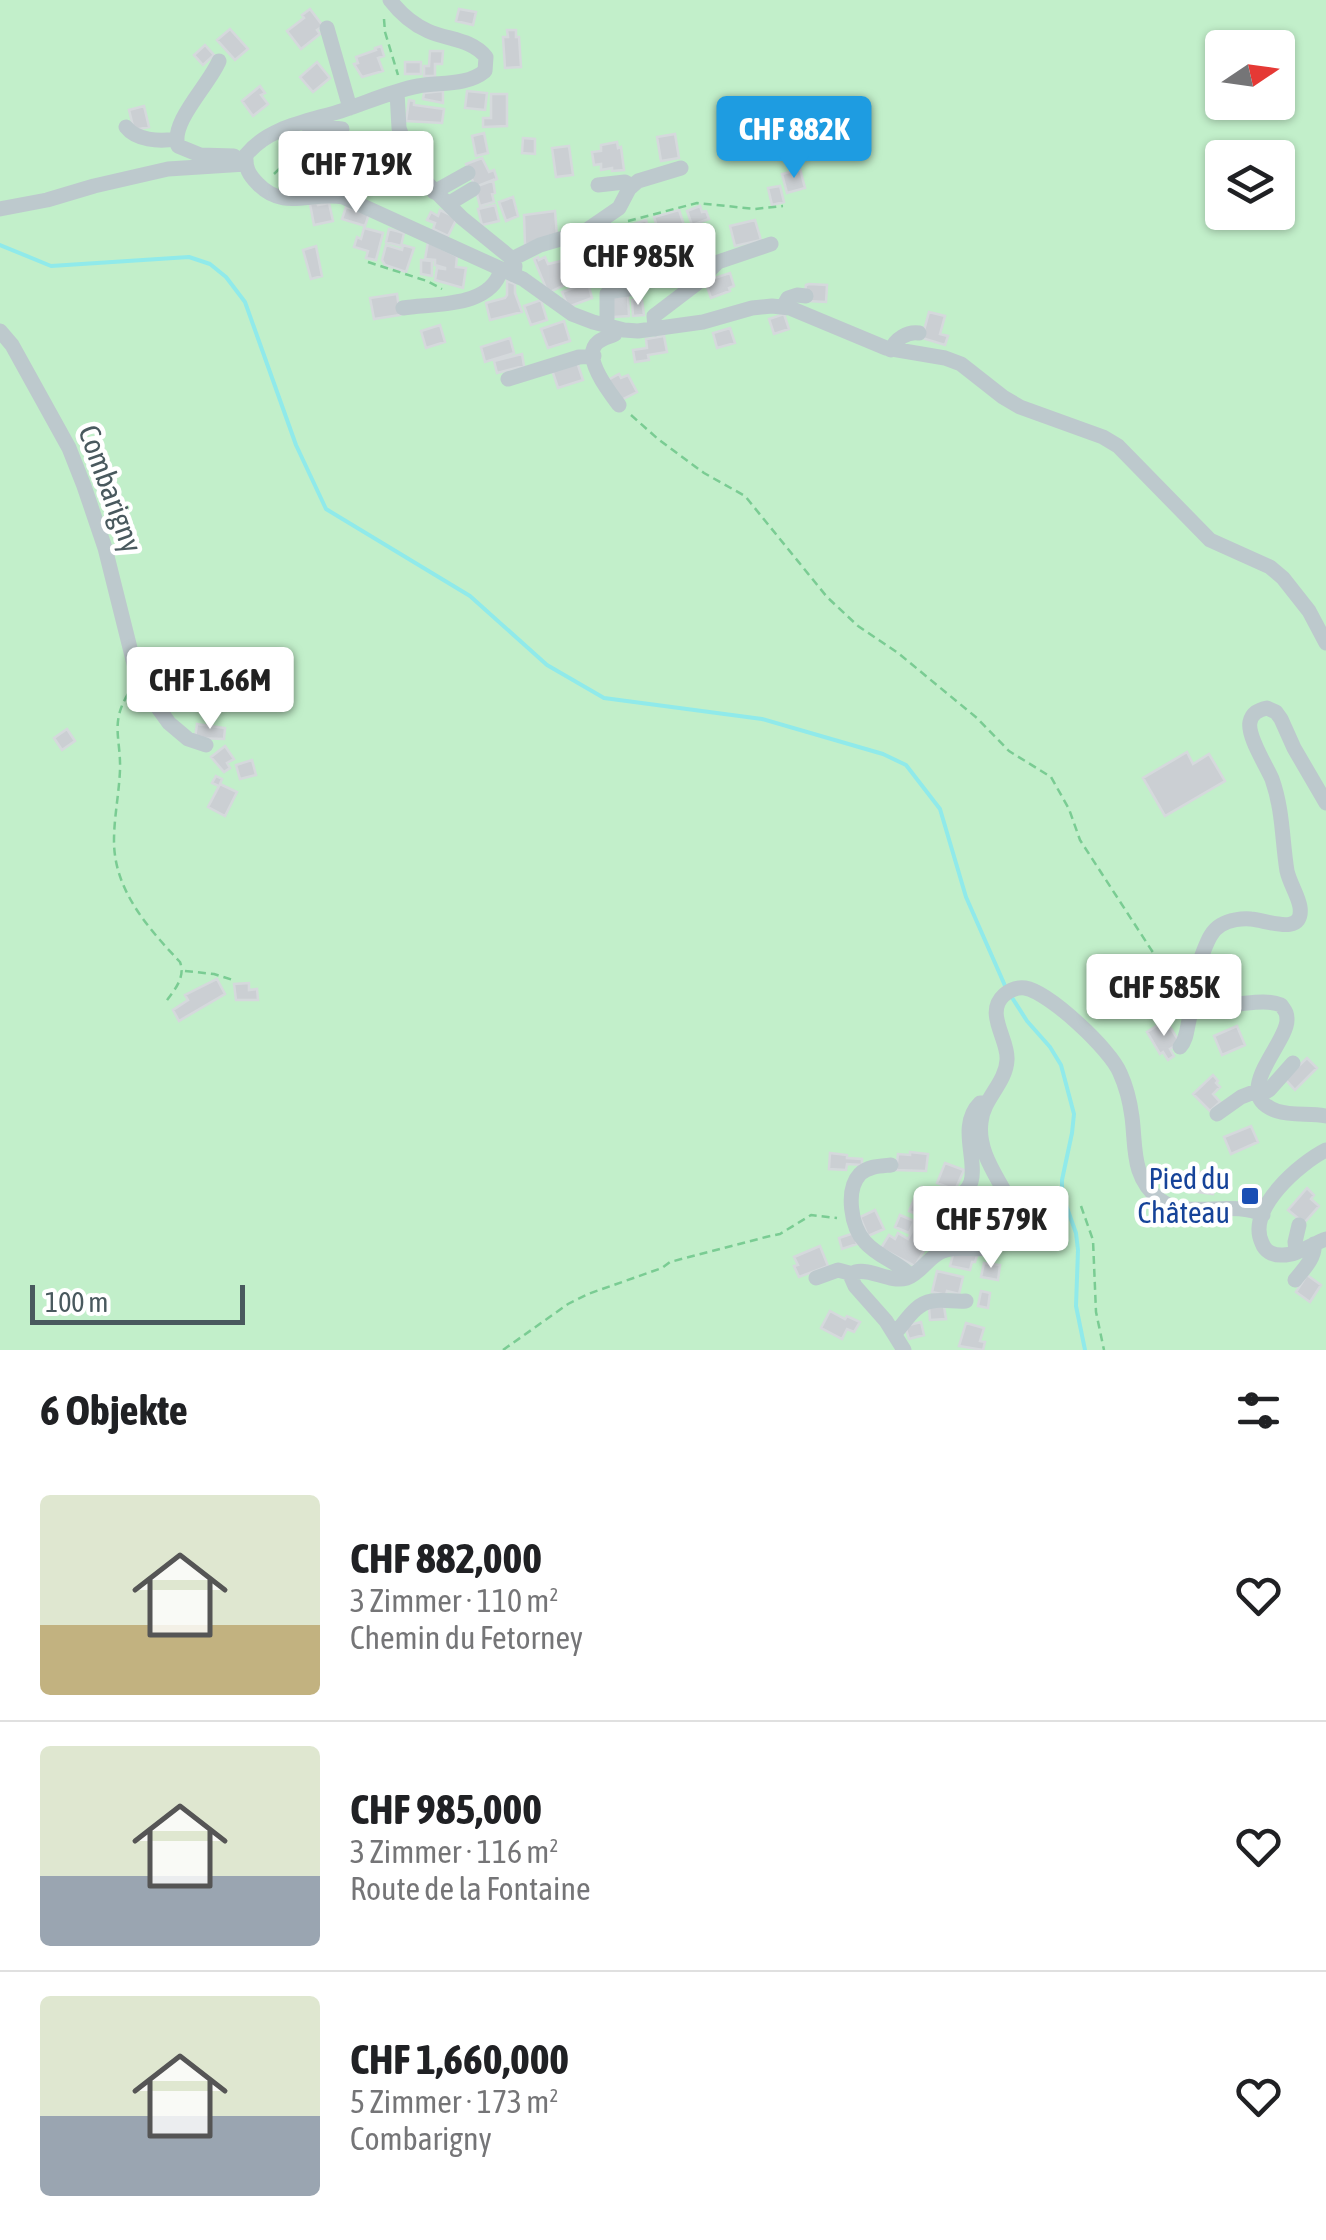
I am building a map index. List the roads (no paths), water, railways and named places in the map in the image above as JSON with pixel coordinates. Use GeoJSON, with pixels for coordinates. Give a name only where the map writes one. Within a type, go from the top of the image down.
{"type":"FeatureCollection","features":[{"type":"Feature","properties":{"kind":"street"},"geometry":{"type":"LineString","coordinates":[[0,209],[168,169],[246,161],[262,140],[304,122],[398,91],[470,80],[482,74],[488,62],[478,48],[420,28],[390,1]]}},
{"type":"Feature","properties":{"kind":"street"},"geometry":{"type":"LineString","coordinates":[[327,28],[350,108]]}},
{"type":"Feature","properties":{"kind":"street"},"geometry":{"type":"LineString","coordinates":[[219,61],[178,126],[176,139],[178,146],[191,153],[246,161]]}},
{"type":"Feature","properties":{"kind":"street"},"geometry":{"type":"LineString","coordinates":[[398,91],[399,128],[415,171],[509,268]]}},
{"type":"Feature","properties":{"kind":"street"},"geometry":{"type":"LineString","coordinates":[[304,122],[307,126],[342,129]]}},
{"type":"Feature","properties":{"kind":"street"},"geometry":{"type":"LineString","coordinates":[[126,127],[136,136],[176,139]]}},
{"type":"Feature","properties":{"kind":"street"},"geometry":{"type":"LineString","coordinates":[[246,161],[261,187],[280,198],[343,197],[509,268],[572,314],[612,327],[638,331],[703,322],[752,308],[783,307],[891,350],[945,358],[966,367],[1020,406],[1118,446],[1205,536],[1270,567],[1283,578],[1326,643]]}},
{"type":"Feature","properties":{"kind":"street"},"geometry":{"type":"LineString","coordinates":[[402,308],[484,294],[509,268],[540,245],[584,232],[619,208],[632,186],[643,178],[680,168]]}},
{"type":"Feature","properties":{"kind":"street"},"geometry":{"type":"LineString","coordinates":[[434,192],[470,181],[448,204]]}},
{"type":"Feature","properties":{"kind":"street"},"geometry":{"type":"LineString","coordinates":[[598,185],[625,182],[632,186]]}},
{"type":"Feature","properties":{"kind":"street"},"geometry":{"type":"LineString","coordinates":[[593,231],[622,231]]}},
{"type":"Feature","properties":{"kind":"street"},"geometry":{"type":"LineString","coordinates":[[654,329],[654,316],[718,262],[771,244]]}},
{"type":"Feature","properties":{"kind":"street"},"geometry":{"type":"LineString","coordinates":[[619,405],[600,378],[594,346],[614,334],[608,294],[636,288],[641,276]]}},
{"type":"Feature","properties":{"kind":"street"},"geometry":{"type":"LineString","coordinates":[[783,307],[788,298],[806,296]]}},
{"type":"Feature","properties":{"kind":"street","name":"Combarigny"},"geometry":{"type":"LineString","coordinates":[[0,331],[12,345],[69,448],[105,548],[138,680],[169,723],[188,740],[206,746]]}},
{"type":"Feature","properties":{"kind":"street"},"geometry":{"type":"LineString","coordinates":[[891,350],[908,333],[919,333]]}},
{"type":"Feature","properties":{"kind":"street"},"geometry":{"type":"LineString","coordinates":[[508,379],[594,356]]}},
{"type":"Feature","properties":{"kind":"street"},"geometry":{"type":"LineString","coordinates":[[1326,803],[1278,714],[1267,708],[1256,712],[1250,720],[1251,732],[1274,784],[1287,872],[1300,906],[1300,917],[1286,925],[1244,919],[1217,927],[1199,962],[1196,981],[1199,994],[1212,1003],[1273,1002],[1283,1008],[1286,1026],[1262,1071],[1260,1092],[1268,1106],[1277,1111],[1326,1116]]}},
{"type":"Feature","properties":{"kind":"street"},"geometry":{"type":"LineString","coordinates":[[816,1278],[838,1270],[852,1274],[863,1270],[896,1278],[911,1276],[945,1250],[985,1249],[1001,1243],[1013,1216],[994,1174],[980,1123],[1008,1058],[998,1024],[998,1004],[1009,992],[1022,988],[1058,1007],[1115,1063],[1132,1112],[1137,1167],[1156,1197],[1174,1207],[1248,1209],[1263,1215]]}},
{"type":"Feature","properties":{"kind":"street"},"geometry":{"type":"LineString","coordinates":[[1180,1047],[1185,1042],[1191,1006],[1199,994]]}},
{"type":"Feature","properties":{"kind":"street"},"geometry":{"type":"LineString","coordinates":[[1217,1114],[1241,1097],[1269,1090],[1293,1063]]}},
{"type":"Feature","properties":{"kind":"street"},"geometry":{"type":"LineString","coordinates":[[948,1200],[960,1196],[972,1182],[968,1124],[976,1107],[987,1103]]}},
{"type":"Feature","properties":{"kind":"street"},"geometry":{"type":"LineString","coordinates":[[1320,1241],[1279,1256],[1267,1251],[1260,1235],[1263,1215],[1272,1198],[1308,1160],[1326,1150]]}},
{"type":"Feature","properties":{"kind":"street"},"geometry":{"type":"LineString","coordinates":[[891,1165],[868,1168],[858,1176],[853,1216],[867,1244],[911,1276]]}},
{"type":"Feature","properties":{"kind":"street"},"geometry":{"type":"LineString","coordinates":[[1296,1251],[1299,1225]]}},
{"type":"Feature","properties":{"kind":"street"},"geometry":{"type":"LineString","coordinates":[[1295,1280],[1320,1241]]}},
{"type":"Feature","properties":{"kind":"street"},"geometry":{"type":"LineString","coordinates":[[852,1274],[854,1286],[895,1333],[904,1350]]}},
{"type":"Feature","properties":{"kind":"street"},"geometry":{"type":"LineString","coordinates":[[895,1333],[924,1304],[966,1301]]}},
{"type":"Feature","properties":{"kind":"waterway"},"geometry":{"type":"LineString","coordinates":[[0,245],[51,266],[189,257],[210,264],[245,302],[296,445],[326,509],[470,596],[547,665],[604,698],[762,719],[883,754],[906,765],[940,809],[966,897],[1006,988]]}},
{"type":"Feature","properties":{"kind":"waterway"},"geometry":{"type":"LineString","coordinates":[[1011,996],[1061,1065],[1074,1114],[1062,1194],[1076,1233],[1076,1306],[1085,1350]]}},
{"type":"Feature","properties":{"kind":"place","name":"Pied du Château"},"geometry":{"type":"Point","coordinates":[1250,1196]}}]}
